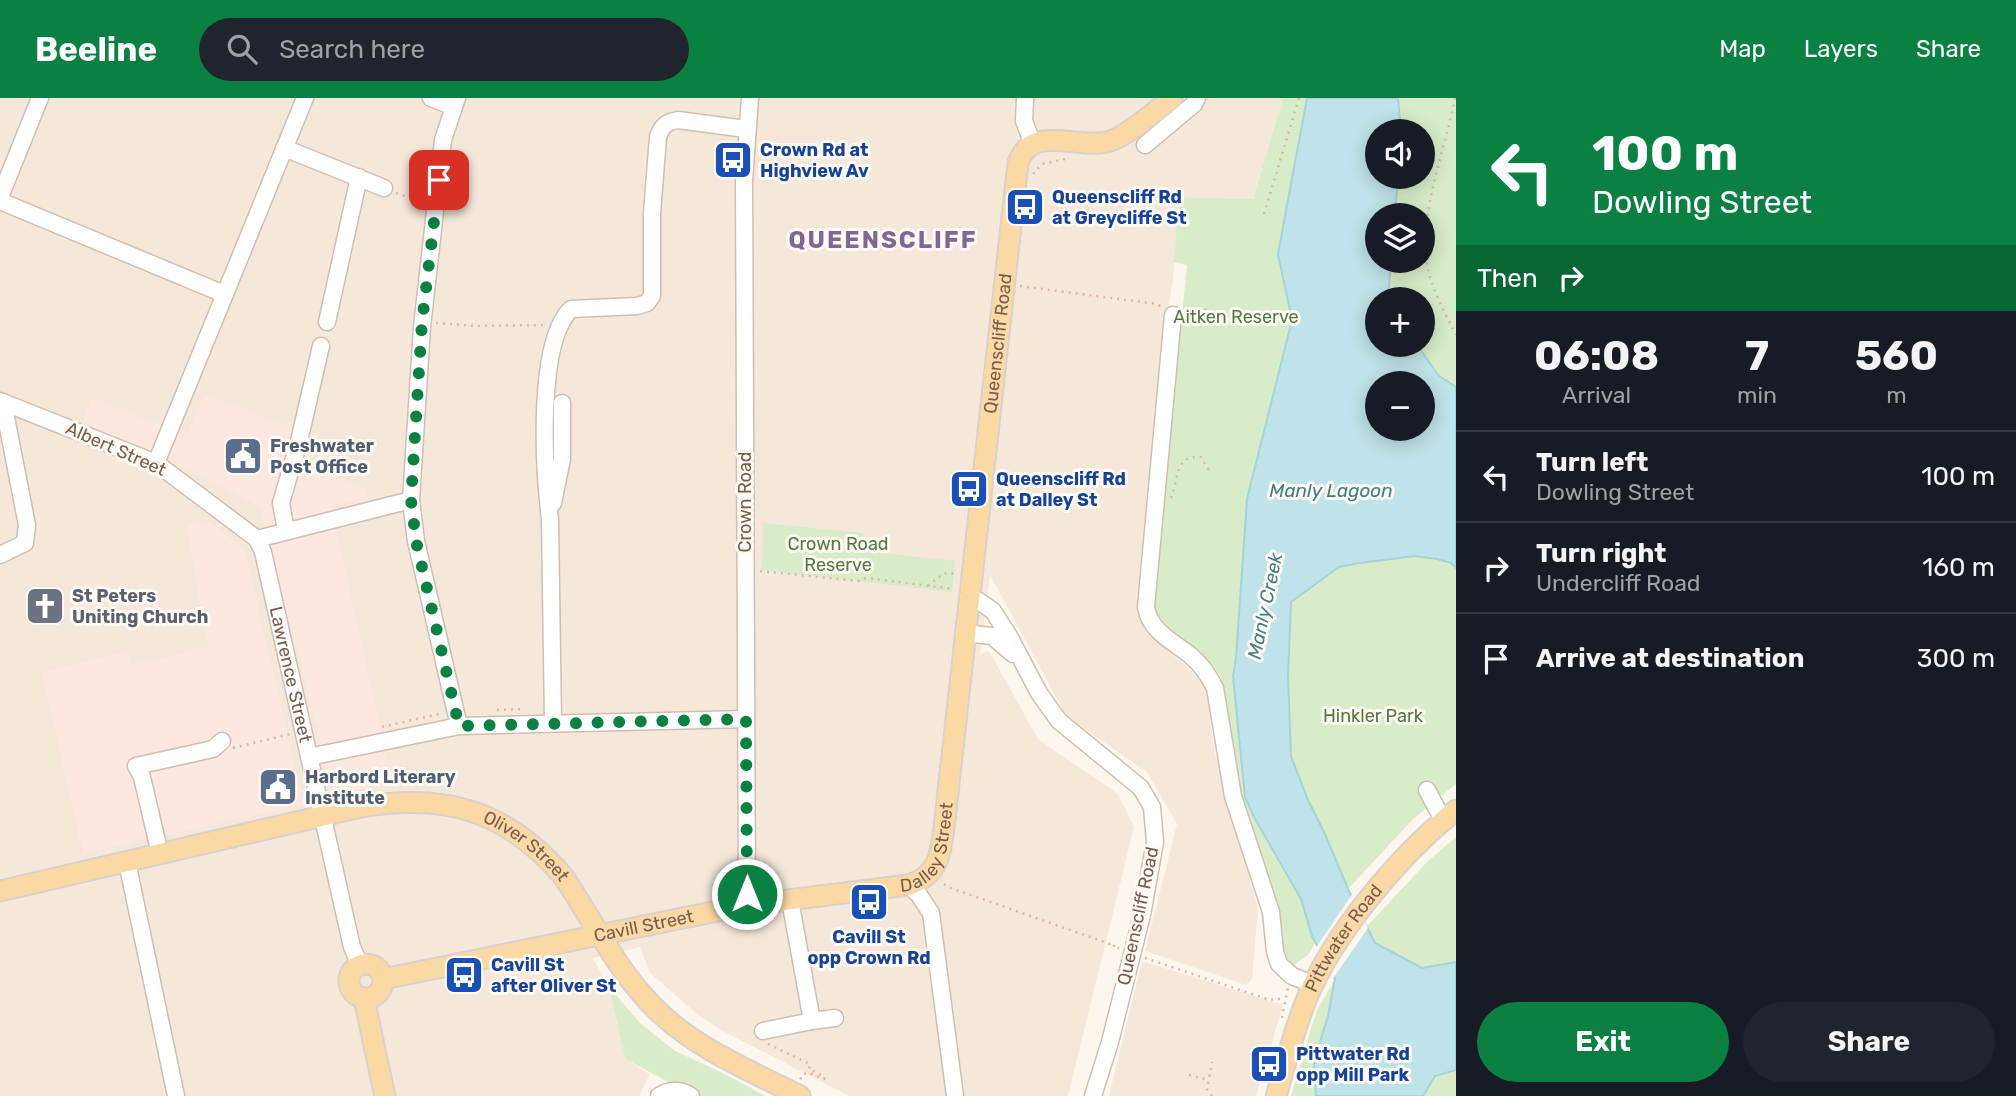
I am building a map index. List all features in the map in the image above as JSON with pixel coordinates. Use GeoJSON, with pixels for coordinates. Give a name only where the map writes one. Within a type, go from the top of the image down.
{"type":"FeatureCollection","features":[{"type":"Feature","properties":{"kind":"main road"},"geometry":{"type":"LineString","coordinates":[[1033,144],[1052,139],[1097,143],[1112,141],[1172,98]]}},
{"type":"Feature","properties":{"kind":"main road","name":"Queenscliff Road"},"geometry":{"type":"LineString","coordinates":[[964,633],[961,594],[1016,173],[1022,153],[1033,144]]}},
{"type":"Feature","properties":{"kind":"main road","name":"Dalley Street"},"geometry":{"type":"LineString","coordinates":[[909,885],[932,872],[941,848],[964,633]]}},
{"type":"Feature","properties":{"kind":"main road","name":"Oliver Street"},"geometry":{"type":"LineString","coordinates":[[0,891],[370,806],[411,801],[448,804],[480,814],[519,835],[551,862],[638,989],[663,1016],[699,1043],[800,1088]]}},
{"type":"Feature","properties":{"kind":"main road","name":"Pittwater Road"},"geometry":{"type":"LineString","coordinates":[[1276,1096],[1297,1026],[1313,984],[1324,965],[1360,909],[1401,860],[1449,815]]}},
{"type":"Feature","properties":{"kind":"main road","name":"Cavill Street"},"geometry":{"type":"LineString","coordinates":[[383,979],[747,905],[909,885]]}},
{"type":"Feature","properties":{"kind":"main road"},"geometry":{"type":"LineString","coordinates":[[364,999],[377,995],[383,979],[376,967],[366,964],[352,971],[350,986],[354,993],[364,999],[385,1096]]}},
{"type":"Feature","properties":{"kind":"street"},"geometry":{"type":"LineString","coordinates":[[40,98],[0,199],[224,294]]}},
{"type":"Feature","properties":{"kind":"street"},"geometry":{"type":"LineString","coordinates":[[156,463],[304,98]]}},
{"type":"Feature","properties":{"kind":"street"},"geometry":{"type":"LineString","coordinates":[[431,98],[455,102],[443,140],[422,322],[411,500],[416,541],[459,726]]}},
{"type":"Feature","properties":{"kind":"street","name":"Crown Road"},"geometry":{"type":"LineString","coordinates":[[747,905],[744,181],[750,98]]}},
{"type":"Feature","properties":{"kind":"street"},"geometry":{"type":"LineString","coordinates":[[1025,98],[1024,121],[1033,144]]}},
{"type":"Feature","properties":{"kind":"street"},"geometry":{"type":"LineString","coordinates":[[1145,145],[1194,104],[1197,98]]}},
{"type":"Feature","properties":{"kind":"street"},"geometry":{"type":"LineString","coordinates":[[553,723],[550,519],[546,488],[547,378],[549,357],[562,317],[571,309],[579,307],[637,306],[647,303],[652,296],[652,212],[661,128],[668,122],[678,120],[747,130]]}},
{"type":"Feature","properties":{"kind":"street"},"geometry":{"type":"LineString","coordinates":[[284,148],[384,188]]}},
{"type":"Feature","properties":{"kind":"street"},"geometry":{"type":"LineString","coordinates":[[327,321],[359,177]]}},
{"type":"Feature","properties":{"kind":"street"},"geometry":{"type":"LineString","coordinates":[[1172,315],[1146,607],[1148,620],[1154,629],[1193,658],[1209,676],[1215,688],[1233,796],[1270,912],[1275,952],[1279,964],[1292,976],[1313,984]]}},
{"type":"Feature","properties":{"kind":"street"},"geometry":{"type":"LineString","coordinates":[[286,530],[281,503],[283,491],[299,441],[321,346]]}},
{"type":"Feature","properties":{"kind":"street"},"geometry":{"type":"LineString","coordinates":[[0,555],[25,543],[27,525],[1,401]]}},
{"type":"Feature","properties":{"kind":"street","name":"Albert Street"},"geometry":{"type":"LineString","coordinates":[[1,401],[156,463],[259,542]]}},
{"type":"Feature","properties":{"kind":"street"},"geometry":{"type":"LineString","coordinates":[[550,519],[562,459],[562,403]]}},
{"type":"Feature","properties":{"kind":"street"},"geometry":{"type":"LineString","coordinates":[[259,542],[286,530],[411,500]]}},
{"type":"Feature","properties":{"kind":"street","name":"Lawrence Street"},"geometry":{"type":"LineString","coordinates":[[259,542],[352,947],[360,965]]}},
{"type":"Feature","properties":{"kind":"street","name":"Queenscliff Road"},"geometry":{"type":"LineString","coordinates":[[961,594],[979,601],[993,611],[1047,707],[1059,721],[1141,788],[1152,807],[1155,842],[1142,915],[1110,1042],[1093,1096]]}},
{"type":"Feature","properties":{"kind":"street","name":"Queenscliff Road"},"geometry":{"type":"LineString","coordinates":[[964,633],[992,636],[1020,660]]}},
{"type":"Feature","properties":{"kind":"street"},"geometry":{"type":"LineString","coordinates":[[309,757],[459,726],[746,719]]}},
{"type":"Feature","properties":{"kind":"street"},"geometry":{"type":"LineString","coordinates":[[160,854],[142,777],[136,766],[225,746]]}},
{"type":"Feature","properties":{"kind":"street"},"geometry":{"type":"LineString","coordinates":[[1427,790],[1449,815]]}},
{"type":"Feature","properties":{"kind":"street"},"geometry":{"type":"LineString","coordinates":[[127,862],[177,1096]]}},
{"type":"Feature","properties":{"kind":"street","name":"Dalley Street"},"geometry":{"type":"LineString","coordinates":[[909,885],[931,912],[955,1096]]}},
{"type":"Feature","properties":{"kind":"street"},"geometry":{"type":"LineString","coordinates":[[790,900],[813,1021]]}},
{"type":"Feature","properties":{"kind":"street"},"geometry":{"type":"LineString","coordinates":[[763,1031],[835,1018]]}},
{"type":"Feature","properties":{"kind":"street"},"geometry":{"type":"LineString","coordinates":[[659,1096],[671,1090],[679,1090],[691,1096]]}},
{"type":"Feature","properties":{"kind":"path"},"geometry":{"type":"LineString","coordinates":[[1264,214],[1299,98]]}},
{"type":"Feature","properties":{"kind":"path"},"geometry":{"type":"LineString","coordinates":[[1455,98],[1425,242],[1428,270],[1456,335]]}},
{"type":"Feature","properties":{"kind":"path"},"geometry":{"type":"LineString","coordinates":[[1032,175],[1042,164],[1059,158],[1072,158]]}},
{"type":"Feature","properties":{"kind":"path"},"geometry":{"type":"LineString","coordinates":[[384,188],[436,208]]}},
{"type":"Feature","properties":{"kind":"path"},"geometry":{"type":"LineString","coordinates":[[1020,286],[1157,304],[1172,315],[1193,316],[1211,307]]}},
{"type":"Feature","properties":{"kind":"path"},"geometry":{"type":"LineString","coordinates":[[422,322],[476,326],[542,324]]}},
{"type":"Feature","properties":{"kind":"path"},"geometry":{"type":"LineString","coordinates":[[1176,485],[1179,467],[1190,456],[1201,457],[1209,470]]}},
{"type":"Feature","properties":{"kind":"path"},"geometry":{"type":"LineString","coordinates":[[760,571],[858,581],[866,578],[928,586],[961,594]]}},
{"type":"Feature","properties":{"kind":"path"},"geometry":{"type":"LineString","coordinates":[[928,586],[944,573],[956,574]]}},
{"type":"Feature","properties":{"kind":"path"},"geometry":{"type":"LineString","coordinates":[[225,746],[290,734]]}},
{"type":"Feature","properties":{"kind":"path"},"geometry":{"type":"LineString","coordinates":[[944,884],[1113,943],[1115,949],[1118,948]]}},
{"type":"Feature","properties":{"kind":"path"},"geometry":{"type":"LineString","coordinates":[[1146,958],[1270,1000],[1285,998]]}},
{"type":"Feature","properties":{"kind":"path"},"geometry":{"type":"LineString","coordinates":[[763,1031],[764,1042],[810,1064],[808,1069],[825,1077],[824,1079],[809,1073],[803,1074],[800,1088]]}},
{"type":"Feature","properties":{"kind":"path"},"geometry":{"type":"LineString","coordinates":[[1212,1062],[1207,1088],[1212,1096]]}},
{"type":"Feature","properties":{"kind":"path"},"geometry":{"type":"LineString","coordinates":[[1189,1076],[1209,1080]]}},
{"type":"Feature","properties":{"kind":"shaded area"},"geometry":{"type":"Polygon","coordinates":[[[0,98],[1283,98],[1253,199],[1179,197],[1173,279],[1159,363],[1137,604],[1146,633],[1205,682],[1215,753],[1258,909],[1252,979],[1246,985],[1145,951],[1177,824],[1147,772],[1067,717],[990,575],[980,654],[989,651],[1038,739],[1118,794],[1134,827],[1068,1096],[849,1096],[723,1031],[696,1013],[650,973],[640,947],[593,958],[609,987],[625,1059],[650,1074],[639,1096],[0,1096],[0,98]]]}},
{"type":"Feature","properties":{"kind":"shaded area"},"geometry":{"type":"Polygon","coordinates":[[[205,394],[298,431],[292,458],[367,489],[367,497],[331,506],[392,782],[340,794],[333,789],[260,506],[177,464],[83,422],[92,398],[188,433],[205,394]]]}},
{"type":"Feature","properties":{"kind":"shaded area"},"geometry":{"type":"Polygon","coordinates":[[[210,522],[244,549],[304,804],[83,853],[42,672],[127,652],[130,665],[208,648],[187,526],[210,522]]]}},
{"type":"Feature","properties":{"kind":"shaded area"},"geometry":{"type":"Polygon","coordinates":[[[1142,961],[1283,1005],[1256,1096],[1109,1096],[1142,961]]]}},
{"type":"Feature","properties":{"kind":"green space","name":"Aitken Reserve"},"geometry":{"type":"Polygon","coordinates":[[[1283,98],[1307,98],[1278,254],[1292,320],[1247,499],[1233,676],[1270,847],[1301,899],[1315,943],[1308,955],[1292,966],[1286,962],[1233,783],[1220,675],[1203,657],[1156,621],[1152,614],[1187,265],[1174,262],[1179,197],[1253,199],[1283,98]]]}},
{"type":"Feature","properties":{"kind":"green space"},"geometry":{"type":"Polygon","coordinates":[[[1398,98],[1456,98],[1456,387],[1439,376],[1426,357],[1435,357],[1435,287],[1389,287],[1390,273],[1435,273],[1435,203],[1396,203],[1397,189],[1435,189],[1435,119],[1400,119],[1398,98]]]}},
{"type":"Feature","properties":{"kind":"green space","name":"Crown Road Reserve"},"geometry":{"type":"Polygon","coordinates":[[[763,523],[864,533],[864,551],[955,561],[952,592],[762,570],[763,523]]]}},
{"type":"Feature","properties":{"kind":"green space","name":"Hinkler Park"},"geometry":{"type":"Polygon","coordinates":[[[1415,556],[1442,560],[1456,568],[1456,784],[1414,818],[1348,889],[1291,756],[1288,676],[1291,602],[1339,567],[1415,556]]]}},
{"type":"Feature","properties":{"kind":"green space"},"geometry":{"type":"Polygon","coordinates":[[[1456,837],[1456,962],[1422,968],[1375,943],[1367,926],[1428,861],[1456,837]]]}},
{"type":"Feature","properties":{"kind":"green space"},"geometry":{"type":"Polygon","coordinates":[[[1335,979],[1329,1016],[1314,1061],[1316,1096],[1291,1096],[1316,1012],[1335,979]]]}},
{"type":"Feature","properties":{"kind":"green space"},"geometry":{"type":"Polygon","coordinates":[[[609,987],[640,1023],[675,1051],[765,1096],[695,1096],[625,1059],[609,987]]]}},
{"type":"Feature","properties":{"kind":"green space"},"geometry":{"type":"Polygon","coordinates":[[[1456,1070],[1456,1096],[1423,1096],[1435,1076],[1456,1070]]]}},
{"type":"Feature","properties":{"kind":"water","name":"Manly Lagoon"},"geometry":{"type":"Polygon","coordinates":[[[1307,98],[1398,98],[1400,119],[1365,119],[1365,189],[1397,189],[1396,203],[1365,203],[1365,273],[1390,273],[1389,287],[1365,287],[1365,357],[1426,357],[1439,376],[1456,387],[1456,568],[1451,563],[1415,556],[1339,567],[1291,602],[1288,676],[1291,756],[1308,800],[1375,943],[1422,968],[1456,962],[1456,1070],[1435,1076],[1423,1096],[1316,1096],[1314,1061],[1328,1016],[1335,979],[1312,936],[1301,899],[1245,797],[1233,676],[1247,499],[1292,320],[1278,254],[1307,98]]]}},
{"type":"Feature","properties":{"kind":"pier"},"geometry":{"type":"Polygon","coordinates":[[[1353,893],[1368,928],[1332,980],[1315,949],[1353,893]]]}},
{"type":"Feature","properties":{"kind":"place","name":"Crown Rd at Highview Av"},"geometry":{"type":"Point","coordinates":[733,160]}},
{"type":"Feature","properties":{"kind":"place","name":"Queenscliff Rd at Greycliffe St"},"geometry":{"type":"Point","coordinates":[1025,207]}},
{"type":"Feature","properties":{"kind":"place","name":"Freshwater Post Office"},"geometry":{"type":"Point","coordinates":[243,456]}},
{"type":"Feature","properties":{"kind":"place","name":"Queenscliff Rd at Dalley St"},"geometry":{"type":"Point","coordinates":[969,489]}},
{"type":"Feature","properties":{"kind":"place","name":"St Peters Uniting Church"},"geometry":{"type":"Point","coordinates":[45,606]}},
{"type":"Feature","properties":{"kind":"place","name":"Harbord Literary Institute"},"geometry":{"type":"Point","coordinates":[278,787]}},
{"type":"Feature","properties":{"kind":"place","name":"Cavill St opp Crown Rd"},"geometry":{"type":"Point","coordinates":[869,902]}},
{"type":"Feature","properties":{"kind":"place","name":"Cavill St after Oliver St"},"geometry":{"type":"Point","coordinates":[464,975]}},
{"type":"Feature","properties":{"kind":"place","name":"Pittwater Rd opp Mill Park"},"geometry":{"type":"Point","coordinates":[1269,1064]}},
{"type":"Feature","properties":{"kind":"district","name":"QUEENSCLIFF"},"geometry":{"type":"Point","coordinates":[883,240]}},
{"type":"Feature","properties":{"kind":"route"},"geometry":{"type":"LineString","coordinates":[[439,180],[422,322],[411,500],[416,541],[459,726],[746,719],[747,894]]}},
{"type":"Feature","properties":{"kind":"water label","name":"Manly Creek"},"geometry":{"type":"Point","coordinates":[1265,606]}}]}
